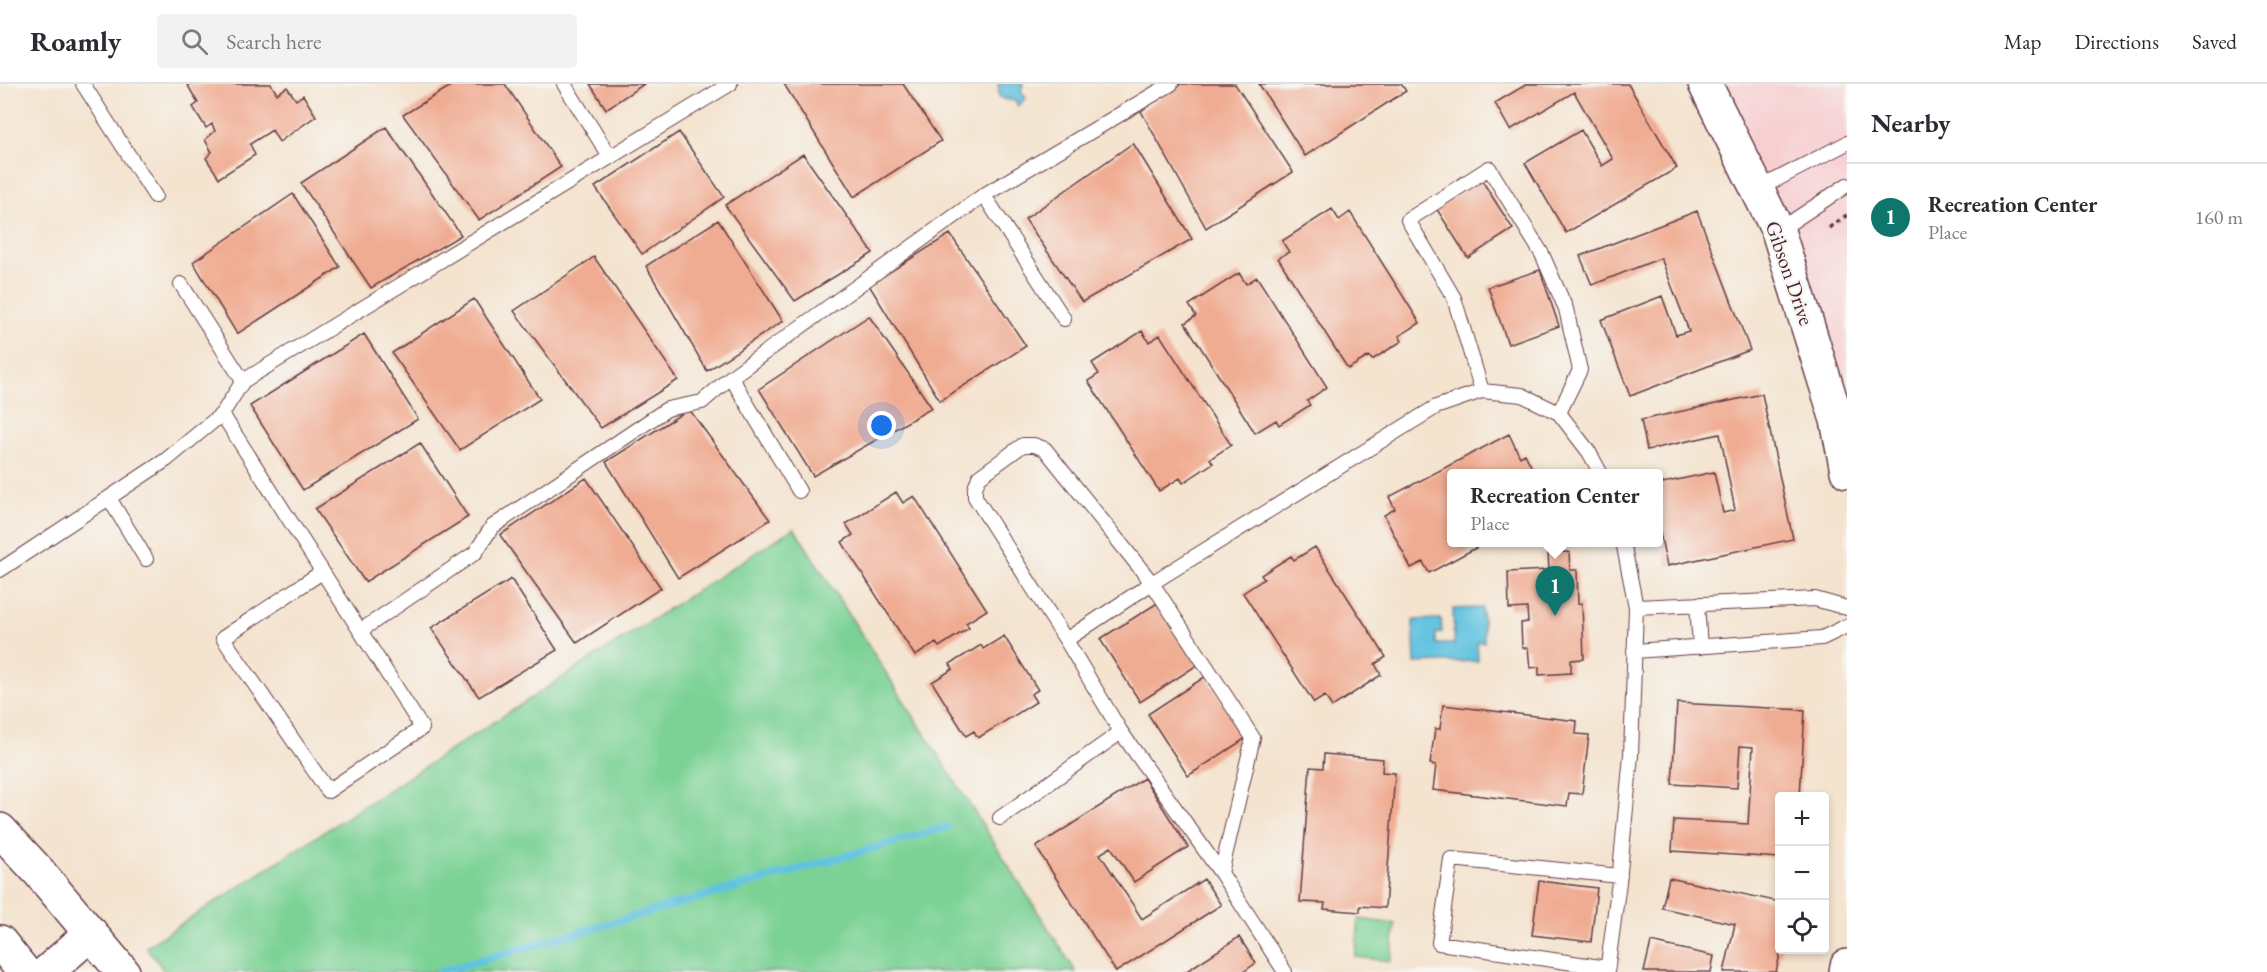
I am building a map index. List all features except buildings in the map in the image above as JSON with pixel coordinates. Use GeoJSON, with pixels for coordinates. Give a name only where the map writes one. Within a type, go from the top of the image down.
{"type":"FeatureCollection","features":[{"type":"Feature","properties":{"kind":"street","name":"Gibson Drive"},"geometry":{"type":"LineString","coordinates":[[1706,84],[1778,231],[1837,420],[1847,471]]}},
{"type":"Feature","properties":{"kind":"street"},"geometry":{"type":"LineString","coordinates":[[0,830],[39,872],[123,972]]}},
{"type":"Feature","properties":{"kind":"street"},"geometry":{"type":"LineString","coordinates":[[47,972],[91,933]]}},
{"type":"Feature","properties":{"kind":"street"},"geometry":{"type":"LineString","coordinates":[[0,942],[24,972]]}},
{"type":"Feature","properties":{"kind":"street"},"geometry":{"type":"LineString","coordinates":[[1846,972],[1847,966]]}},
{"type":"Feature","properties":{"kind":"lane"},"geometry":{"type":"LineString","coordinates":[[83,84],[155,196]]}},
{"type":"Feature","properties":{"kind":"lane"},"geometry":{"type":"LineString","coordinates":[[564,84],[610,157]]}},
{"type":"Feature","properties":{"kind":"lane"},"geometry":{"type":"LineString","coordinates":[[0,570],[166,460],[222,414],[243,381],[730,84]]}},
{"type":"Feature","properties":{"kind":"lane"},"geometry":{"type":"LineString","coordinates":[[360,631],[475,553],[492,527],[667,409],[702,402],[731,377],[984,195],[1171,84]]}},
{"type":"Feature","properties":{"kind":"lane"},"geometry":{"type":"LineString","coordinates":[[1758,189],[1847,143]]}},
{"type":"Feature","properties":{"kind":"lane"},"geometry":{"type":"LineString","coordinates":[[1482,391],[1454,298],[1408,220],[1489,168],[1542,254],[1566,309],[1580,370],[1558,413]]}},
{"type":"Feature","properties":{"kind":"lane"},"geometry":{"type":"LineString","coordinates":[[1778,231],[1847,185]]}},
{"type":"Feature","properties":{"kind":"lane"},"geometry":{"type":"LineString","coordinates":[[984,195],[1064,319]]}},
{"type":"Feature","properties":{"kind":"lane"},"geometry":{"type":"LineString","coordinates":[[180,284],[243,381]]}},
{"type":"Feature","properties":{"kind":"lane"},"geometry":{"type":"LineString","coordinates":[[731,377],[799,491]]}},
{"type":"Feature","properties":{"kind":"lane"},"geometry":{"type":"LineString","coordinates":[[1066,640],[1152,583],[1436,406],[1482,391],[1522,395],[1558,413],[1589,452],[1598,469]]}},
{"type":"Feature","properties":{"kind":"lane"},"geometry":{"type":"LineString","coordinates":[[222,414],[422,728],[328,791],[223,638],[322,572]]}},
{"type":"Feature","properties":{"kind":"lane"},"geometry":{"type":"LineString","coordinates":[[1221,873],[1252,738],[1152,583],[1045,449],[1034,445],[1023,445],[979,477],[975,497],[1066,640],[1121,732],[1221,873],[1285,972]]}},
{"type":"Feature","properties":{"kind":"lane"},"geometry":{"type":"LineString","coordinates":[[109,498],[146,559]]}},
{"type":"Feature","properties":{"kind":"lane"},"geometry":{"type":"LineString","coordinates":[[1620,876],[1451,859],[1439,943],[1607,970],[1620,876],[1631,755],[1636,607],[1624,547]]}},
{"type":"Feature","properties":{"kind":"lane"},"geometry":{"type":"LineString","coordinates":[[1636,607],[1815,599],[1847,608]]}},
{"type":"Feature","properties":{"kind":"lane"},"geometry":{"type":"LineString","coordinates":[[1697,604],[1700,647]]}},
{"type":"Feature","properties":{"kind":"lane"},"geometry":{"type":"LineString","coordinates":[[1634,651],[1822,638],[1847,626]]}},
{"type":"Feature","properties":{"kind":"lane"},"geometry":{"type":"LineString","coordinates":[[1000,818],[1121,732]]}},
{"type":"Feature","properties":{"kind":"path"},"geometry":{"type":"LineString","coordinates":[[1829,228],[1847,215]]}},
{"type":"Feature","properties":{"kind":"shaded area"},"geometry":{"type":"Polygon","coordinates":[[[1722,84],[1847,84],[1847,427],[1722,84]]]}},
{"type":"Feature","properties":{"kind":"green space"},"geometry":{"type":"Polygon","coordinates":[[[794,528],[1076,972],[165,972],[146,947],[794,528]]]}},
{"type":"Feature","properties":{"kind":"green space"},"geometry":{"type":"Polygon","coordinates":[[[1359,919],[1395,924],[1391,961],[1355,957],[1359,919]]]}},
{"type":"Feature","properties":{"kind":"water"},"geometry":{"type":"Polygon","coordinates":[[[998,84],[1023,84],[1021,91],[1026,98],[1018,106],[1015,101],[1003,99],[999,96],[998,84]]]}},
{"type":"Feature","properties":{"kind":"water"},"geometry":{"type":"Polygon","coordinates":[[[1482,608],[1484,642],[1477,642],[1478,661],[1415,663],[1413,620],[1441,619],[1442,632],[1436,633],[1436,644],[1454,644],[1453,609],[1482,608]]]}},
{"type":"Feature","properties":{"kind":"waterway"},"geometry":{"type":"LineString","coordinates":[[440,972],[947,827]]}},
{"type":"Feature","properties":{"kind":"place","name":"Recreation Center"},"geometry":{"type":"Point","coordinates":[1555,616]}}]}
